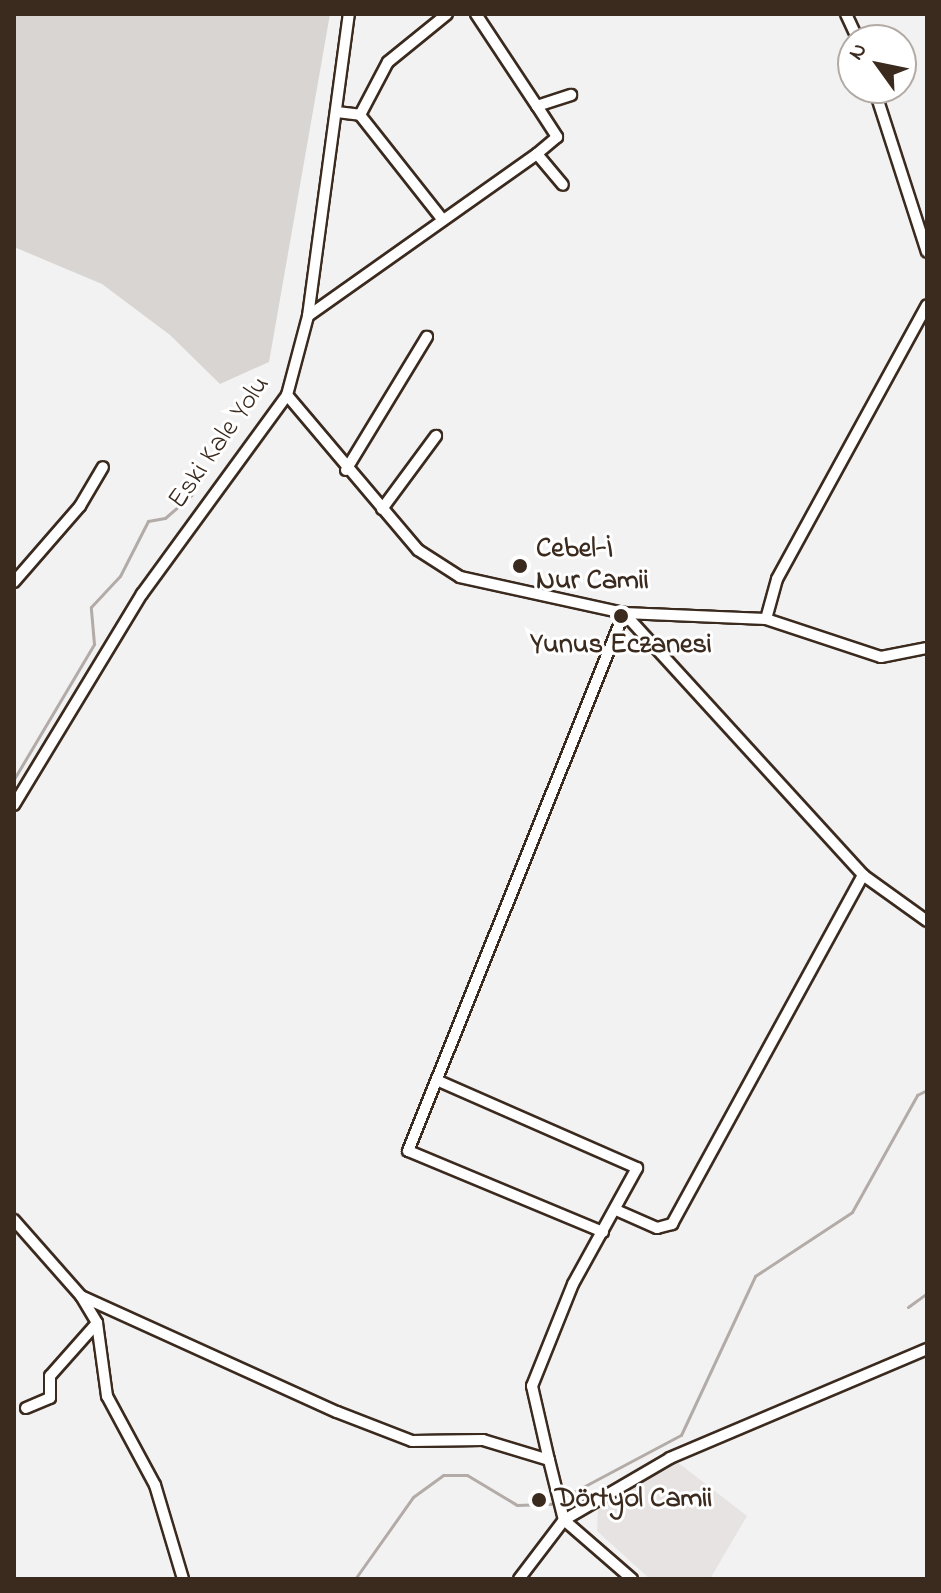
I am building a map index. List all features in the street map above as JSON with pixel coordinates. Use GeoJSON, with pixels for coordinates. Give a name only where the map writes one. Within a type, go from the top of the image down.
{"type":"FeatureCollection","features":[{"type":"Feature","properties":{"kind":"street","name":"Eski Kale Yolu"},"geometry":{"type":"LineString","coordinates":[[14,805],[142,594],[287,395],[308,316],[349,14]]}},
{"type":"Feature","properties":{"kind":"street"},"geometry":{"type":"LineString","coordinates":[[360,115],[388,62],[447,14]]}},
{"type":"Feature","properties":{"kind":"street"},"geometry":{"type":"LineString","coordinates":[[308,316],[557,137],[476,14]]}},
{"type":"Feature","properties":{"kind":"street"},"geometry":{"type":"LineString","coordinates":[[537,106],[571,95]]}},
{"type":"Feature","properties":{"kind":"street"},"geometry":{"type":"LineString","coordinates":[[879,104],[927,252]]}},
{"type":"Feature","properties":{"kind":"street"},"geometry":{"type":"LineString","coordinates":[[337,112],[360,115],[442,219]]}},
{"type":"Feature","properties":{"kind":"street"},"geometry":{"type":"LineString","coordinates":[[537,154],[563,185]]}},
{"type":"Feature","properties":{"kind":"street"},"geometry":{"type":"LineString","coordinates":[[766,619],[777,579],[927,305]]}},
{"type":"Feature","properties":{"kind":"street"},"geometry":{"type":"LineString","coordinates":[[346,470],[427,337]]}},
{"type":"Feature","properties":{"kind":"street"},"geometry":{"type":"LineString","coordinates":[[287,395],[346,470],[418,550],[460,577],[624,613],[766,619],[881,657],[927,648]]}},
{"type":"Feature","properties":{"kind":"street"},"geometry":{"type":"LineString","coordinates":[[382,509],[436,436]]}},
{"type":"Feature","properties":{"kind":"street"},"geometry":{"type":"LineString","coordinates":[[14,582],[80,506],[103,467]]}},
{"type":"Feature","properties":{"kind":"street"},"geometry":{"type":"LineString","coordinates":[[624,613],[863,875],[927,921]]}},
{"type":"Feature","properties":{"kind":"street"},"geometry":{"type":"LineString","coordinates":[[624,613],[583,730],[493,926],[437,1072],[441,1082],[637,1168],[573,1284],[532,1386],[549,1460],[560,1489],[564,1516],[632,1579]]}},
{"type":"Feature","properties":{"kind":"street"},"geometry":{"type":"LineString","coordinates":[[616,1210],[657,1228],[672,1224],[863,875]]}},
{"type":"Feature","properties":{"kind":"street"},"geometry":{"type":"LineString","coordinates":[[441,1082],[408,1151],[603,1232]]}},
{"type":"Feature","properties":{"kind":"street"},"geometry":{"type":"LineString","coordinates":[[14,1220],[81,1296],[97,1323],[107,1396],[155,1485],[183,1579]]}},
{"type":"Feature","properties":{"kind":"street"},"geometry":{"type":"LineString","coordinates":[[81,1296],[412,1441],[483,1440],[549,1460]]}},
{"type":"Feature","properties":{"kind":"street"},"geometry":{"type":"LineString","coordinates":[[26,1408],[50,1398],[50,1376],[97,1323]]}},
{"type":"Feature","properties":{"kind":"street"},"geometry":{"type":"LineString","coordinates":[[519,1579],[564,1516],[723,1432],[927,1349]]}},
{"type":"Feature","properties":{"kind":"shaded area"},"geometry":{"type":"Polygon","coordinates":[[[14,14],[330,14],[269,362],[220,384],[170,335],[102,284],[14,247],[14,14]]]}},
{"type":"Feature","properties":{"kind":"shaded area"},"geometry":{"type":"Polygon","coordinates":[[[676,1461],[747,1516],[710,1579],[650,1579],[597,1531],[598,1509],[676,1461]]]}},
{"type":"Feature","properties":{"kind":"waterway"},"geometry":{"type":"LineString","coordinates":[[14,779],[94,644],[91,607],[120,576],[148,521],[165,518],[191,495]]}},
{"type":"Feature","properties":{"kind":"waterway"},"geometry":{"type":"LineString","coordinates":[[355,1579],[413,1497],[443,1475],[467,1475],[517,1505],[551,1504],[681,1435],[755,1276],[852,1212],[917,1095],[927,1090]]}},
{"type":"Feature","properties":{"kind":"waterway"},"geometry":{"type":"LineString","coordinates":[[908,1307],[927,1293]]}},
{"type":"Feature","properties":{"kind":"place","name":"Cebel-İ Nur Camii"},"geometry":{"type":"Point","coordinates":[520,566]}},
{"type":"Feature","properties":{"kind":"place","name":"Yunus Eczanesi"},"geometry":{"type":"Point","coordinates":[621,616]}},
{"type":"Feature","properties":{"kind":"place","name":"Dörtyol Camii"},"geometry":{"type":"Point","coordinates":[539,1500]}}]}
